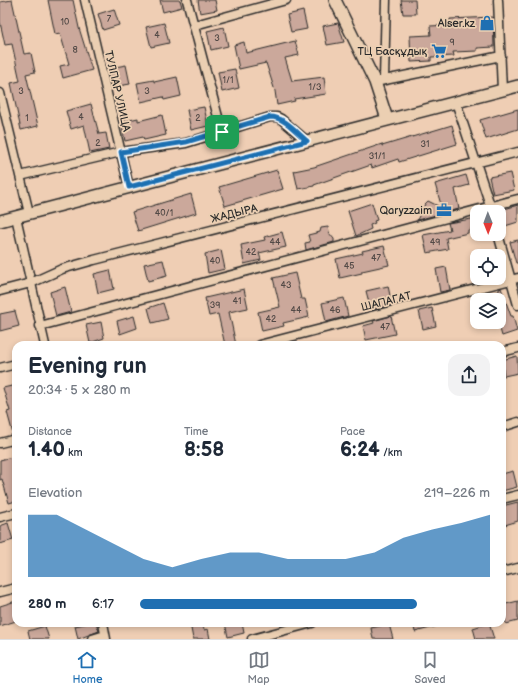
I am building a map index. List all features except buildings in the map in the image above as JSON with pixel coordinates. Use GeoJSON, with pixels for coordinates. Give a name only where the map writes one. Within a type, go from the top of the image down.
{"type":"FeatureCollection","features":[{"type":"Feature","properties":{"kind":"main road"},"geometry":{"type":"LineString","coordinates":[[334,0],[380,81],[387,119]]}},
{"type":"Feature","properties":{"kind":"main road"},"geometry":{"type":"LineString","coordinates":[[0,221],[518,86]]}},
{"type":"Feature","properties":{"kind":"street","name":"ТУЛПАР УЛИЦА"},"geometry":{"type":"LineString","coordinates":[[85,0],[129,187]]}},
{"type":"Feature","properties":{"kind":"street"},"geometry":{"type":"LineString","coordinates":[[187,0],[195,25],[222,132]]}},
{"type":"Feature","properties":{"kind":"street"},"geometry":{"type":"LineString","coordinates":[[195,25],[286,0]]}},
{"type":"Feature","properties":{"kind":"street"},"geometry":{"type":"LineString","coordinates":[[386,0],[380,81],[501,56]]}},
{"type":"Feature","properties":{"kind":"street"},"geometry":{"type":"LineString","coordinates":[[498,0],[502,90]]}},
{"type":"Feature","properties":{"kind":"street"},"geometry":{"type":"LineString","coordinates":[[0,93],[29,213]]}},
{"type":"Feature","properties":{"kind":"street"},"geometry":{"type":"LineString","coordinates":[[456,102],[490,205]]}},
{"type":"Feature","properties":{"kind":"street"},"geometry":{"type":"LineString","coordinates":[[20,176],[121,152],[186,142],[270,117],[277,117],[307,141]]}},
{"type":"Feature","properties":{"kind":"street","name":"ЖАДЫРА"},"geometry":{"type":"LineString","coordinates":[[0,291],[31,283],[62,269],[94,260],[518,152]]}},
{"type":"Feature","properties":{"kind":"street"},"geometry":{"type":"LineString","coordinates":[[502,205],[518,199]]}},
{"type":"Feature","properties":{"kind":"street"},"geometry":{"type":"LineString","coordinates":[[40,326],[470,214]]}},
{"type":"Feature","properties":{"kind":"street"},"geometry":{"type":"LineString","coordinates":[[16,217],[44,341]]}},
{"type":"Feature","properties":{"kind":"street"},"geometry":{"type":"LineString","coordinates":[[500,241],[514,279],[518,305]]}},
{"type":"Feature","properties":{"kind":"street","name":"ШАПАГАТ"},"geometry":{"type":"LineString","coordinates":[[274,341],[514,279]]}},
{"type":"Feature","properties":{"kind":"street"},"geometry":{"type":"LineString","coordinates":[[506,351],[518,348]]}},
{"type":"Feature","properties":{"kind":"street"},"geometry":{"type":"LineString","coordinates":[[0,368],[12,365]]}},
{"type":"Feature","properties":{"kind":"street"},"geometry":{"type":"LineString","coordinates":[[506,426],[518,422]]}},
{"type":"Feature","properties":{"kind":"street"},"geometry":{"type":"LineString","coordinates":[[0,443],[12,440]]}},
{"type":"Feature","properties":{"kind":"street"},"geometry":{"type":"LineString","coordinates":[[506,498],[518,495]]}},
{"type":"Feature","properties":{"kind":"street"},"geometry":{"type":"LineString","coordinates":[[0,517],[12,514]]}},
{"type":"Feature","properties":{"kind":"street"},"geometry":{"type":"LineString","coordinates":[[506,571],[518,568]]}},
{"type":"Feature","properties":{"kind":"street"},"geometry":{"type":"LineString","coordinates":[[0,592],[12,589]]}},
{"type":"Feature","properties":{"kind":"street"},"geometry":{"type":"LineString","coordinates":[[92,639],[106,637],[104,627]]}},
{"type":"Feature","properties":{"kind":"street"},"geometry":{"type":"LineString","coordinates":[[252,639],[297,627]]}},
{"type":"Feature","properties":{"kind":"place","name":"Alser.kz"},"geometry":{"type":"Point","coordinates":[487,23]}},
{"type":"Feature","properties":{"kind":"place","name":"ТЦ Басқұдық"},"geometry":{"type":"Point","coordinates":[439,51]}},
{"type":"Feature","properties":{"kind":"place","name":"Qaryzzaim"},"geometry":{"type":"Point","coordinates":[444,210]}},
{"type":"Feature","properties":{"kind":"route"},"geometry":{"type":"LineString","coordinates":[[270,117],[277,117],[307,141],[129,187],[121,152],[186,142],[222,132],[270,117]]}}]}
